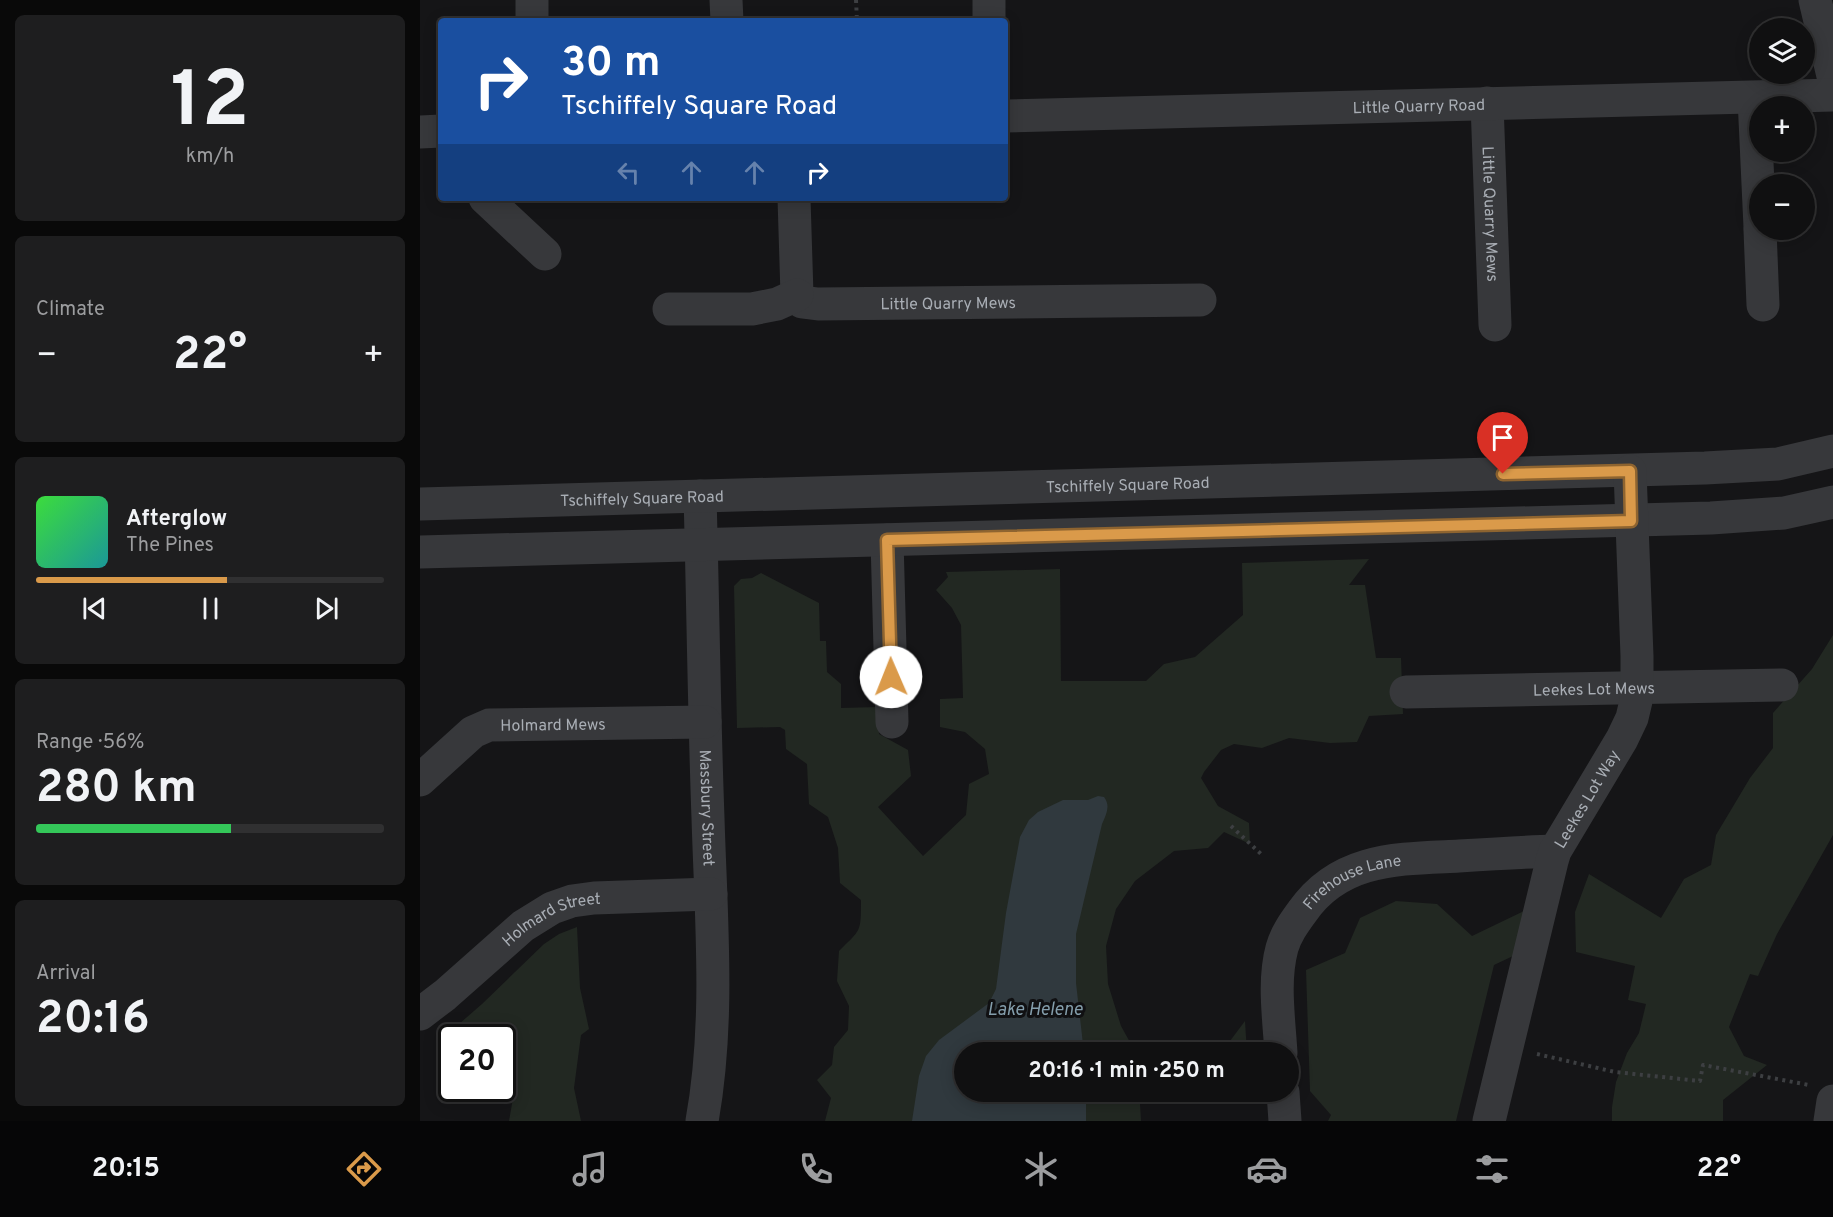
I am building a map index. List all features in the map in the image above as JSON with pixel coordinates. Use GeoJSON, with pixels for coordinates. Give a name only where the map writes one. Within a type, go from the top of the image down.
{"type":"FeatureCollection","features":[{"type":"Feature","properties":{"kind":"street"},"geometry":{"type":"LineString","coordinates":[[532,0],[532,18]]}},
{"type":"Feature","properties":{"kind":"street"},"geometry":{"type":"LineString","coordinates":[[726,0],[727,18]]}},
{"type":"Feature","properties":{"kind":"street"},"geometry":{"type":"LineString","coordinates":[[989,0],[989,18]]}},
{"type":"Feature","properties":{"kind":"street"},"geometry":{"type":"LineString","coordinates":[[1815,0],[1833,76]]}},
{"type":"Feature","properties":{"kind":"street","name":"Little Quarry Road"},"geometry":{"type":"LineString","coordinates":[[1807,96],[1833,95]]}},
{"type":"Feature","properties":{"kind":"street","name":"Little Quarry Road"},"geometry":{"type":"LineString","coordinates":[[1008,116],[1749,98]]}},
{"type":"Feature","properties":{"kind":"street","name":"Little Quarry Mews"},"geometry":{"type":"LineString","coordinates":[[1487,103],[1495,325]]}},
{"type":"Feature","properties":{"kind":"street"},"geometry":{"type":"LineString","coordinates":[[420,132],[438,131]]}},
{"type":"Feature","properties":{"kind":"street"},"geometry":{"type":"LineString","coordinates":[[488,201],[545,254]]}},
{"type":"Feature","properties":{"kind":"street"},"geometry":{"type":"LineString","coordinates":[[669,309],[752,309],[777,304],[797,295],[794,201]]}},
{"type":"Feature","properties":{"kind":"street"},"geometry":{"type":"LineString","coordinates":[[1760,240],[1763,305]]}},
{"type":"Feature","properties":{"kind":"street","name":"Little Quarry Mews"},"geometry":{"type":"LineString","coordinates":[[797,295],[802,302],[818,304],[1200,300]]}},
{"type":"Feature","properties":{"kind":"street","name":"Tschiffely Square Road"},"geometry":{"type":"LineString","coordinates":[[420,504],[1630,471],[1778,464],[1833,452]]}},
{"type":"Feature","properties":{"kind":"street","name":"Leekes Lot Way"},"geometry":{"type":"LineString","coordinates":[[1489,1121],[1548,872],[1555,851],[1622,739],[1632,718],[1637,688],[1630,471]]}},
{"type":"Feature","properties":{"kind":"street","name":"Massbury Street"},"geometry":{"type":"LineString","coordinates":[[700,495],[713,972],[712,1038],[708,1088],[702,1121]]}},
{"type":"Feature","properties":{"kind":"street"},"geometry":{"type":"LineString","coordinates":[[420,552],[1631,521],[1784,513],[1833,502]]}},
{"type":"Feature","properties":{"kind":"street"},"geometry":{"type":"LineString","coordinates":[[887,540],[892,722]]}},
{"type":"Feature","properties":{"kind":"street","name":"Leekes Lot Mews"},"geometry":{"type":"LineString","coordinates":[[1406,692],[1782,685]]}},
{"type":"Feature","properties":{"kind":"street","name":"Holmard Mews"},"geometry":{"type":"LineString","coordinates":[[420,780],[473,732],[489,725],[705,722]]}},
{"type":"Feature","properties":{"kind":"street","name":"Firehouse Lane"},"geometry":{"type":"LineString","coordinates":[[1281,1042],[1278,983],[1282,946],[1291,927],[1311,899],[1338,878],[1379,862],[1555,851]]}},
{"type":"Feature","properties":{"kind":"street","name":"Holmard Street"},"geometry":{"type":"LineString","coordinates":[[420,1014],[446,996],[523,926],[552,908],[572,901],[594,898],[711,894]]}},
{"type":"Feature","properties":{"kind":"street"},"geometry":{"type":"LineString","coordinates":[[1825,1094],[1830,1121]]}},
{"type":"Feature","properties":{"kind":"street"},"geometry":{"type":"LineString","coordinates":[[1284,1102],[1285,1121]]}},
{"type":"Feature","properties":{"kind":"path"},"geometry":{"type":"LineString","coordinates":[[856,0],[857,18]]}},
{"type":"Feature","properties":{"kind":"path"},"geometry":{"type":"LineString","coordinates":[[1231,826],[1261,854]]}},
{"type":"Feature","properties":{"kind":"path"},"geometry":{"type":"LineString","coordinates":[[1506,1046],[1615,1072],[1700,1081],[1703,1065],[1825,1094]]}},
{"type":"Feature","properties":{"kind":"shaded area"},"geometry":{"type":"Polygon","coordinates":[[[1369,559],[1349,585],[1365,585],[1376,658],[1401,658],[1403,714],[1369,716],[1357,742],[1330,743],[1289,738],[1262,748],[1234,744],[1221,750],[1201,778],[1218,806],[1249,823],[1250,844],[1224,832],[1208,848],[1174,851],[1135,881],[1116,909],[1106,946],[1108,984],[1121,1026],[1130,1042],[954,1042],[954,1102],[1161,1102],[1140,1104],[1141,1121],[825,1121],[831,1098],[817,1080],[832,1065],[834,1047],[848,1030],[849,1006],[837,981],[839,951],[858,930],[861,919],[861,900],[840,883],[838,848],[828,817],[809,804],[807,764],[786,749],[785,730],[780,727],[737,728],[734,586],[741,579],[752,578],[761,573],[819,603],[820,641],[826,641],[827,672],[841,684],[841,708],[878,707],[879,734],[908,750],[911,776],[878,807],[923,856],[966,815],[969,784],[989,774],[985,749],[965,732],[940,727],[940,699],[963,698],[961,625],[952,608],[936,590],[948,577],[946,572],[1060,569],[1061,681],[1146,681],[1164,664],[1195,657],[1243,615],[1242,563],[1369,559]]]}},
{"type":"Feature","properties":{"kind":"shaded area"},"geometry":{"type":"Polygon","coordinates":[[[1833,635],[1833,835],[1777,934],[1758,976],[1750,974],[1729,1027],[1744,1056],[1767,1065],[1723,1100],[1723,1121],[1612,1121],[1616,1082],[1627,1053],[1639,1033],[1646,1004],[1628,1000],[1635,966],[1576,952],[1575,912],[1589,874],[1661,918],[1684,879],[1711,865],[1716,835],[1750,778],[1773,748],[1773,713],[1812,669],[1833,635]]]}},
{"type":"Feature","properties":{"kind":"shaded area"},"geometry":{"type":"Polygon","coordinates":[[[1396,901],[1437,904],[1472,936],[1524,911],[1513,956],[1494,965],[1456,1121],[1328,1121],[1331,1115],[1310,1091],[1306,970],[1345,953],[1360,918],[1396,901]]]}},
{"type":"Feature","properties":{"kind":"shaded area"},"geometry":{"type":"Polygon","coordinates":[[[577,927],[580,988],[589,1029],[581,1035],[574,1088],[581,1121],[509,1121],[512,1102],[516,1102],[516,1024],[459,1024],[544,944],[559,934],[577,927]]]}},
{"type":"Feature","properties":{"kind":"shaded area"},"geometry":{"type":"Polygon","coordinates":[[[1245,1021],[1246,1042],[1220,1042],[1230,1041],[1245,1021]]]}},
{"type":"Feature","properties":{"kind":"water","name":"Lake Helene"},"geometry":{"type":"Polygon","coordinates":[[[1098,796],[1104,797],[1107,810],[1076,934],[1076,983],[1083,1042],[954,1042],[954,1102],[1086,1102],[1086,1121],[912,1121],[919,1076],[926,1056],[939,1040],[989,1003],[996,989],[1006,913],[1020,837],[1029,820],[1038,812],[1063,800],[1088,800],[1098,796]]]}},
{"type":"Feature","properties":{"kind":"route"},"geometry":{"type":"LineString","coordinates":[[891,677],[887,540],[1631,521],[1630,471],[1503,474]]}}]}
